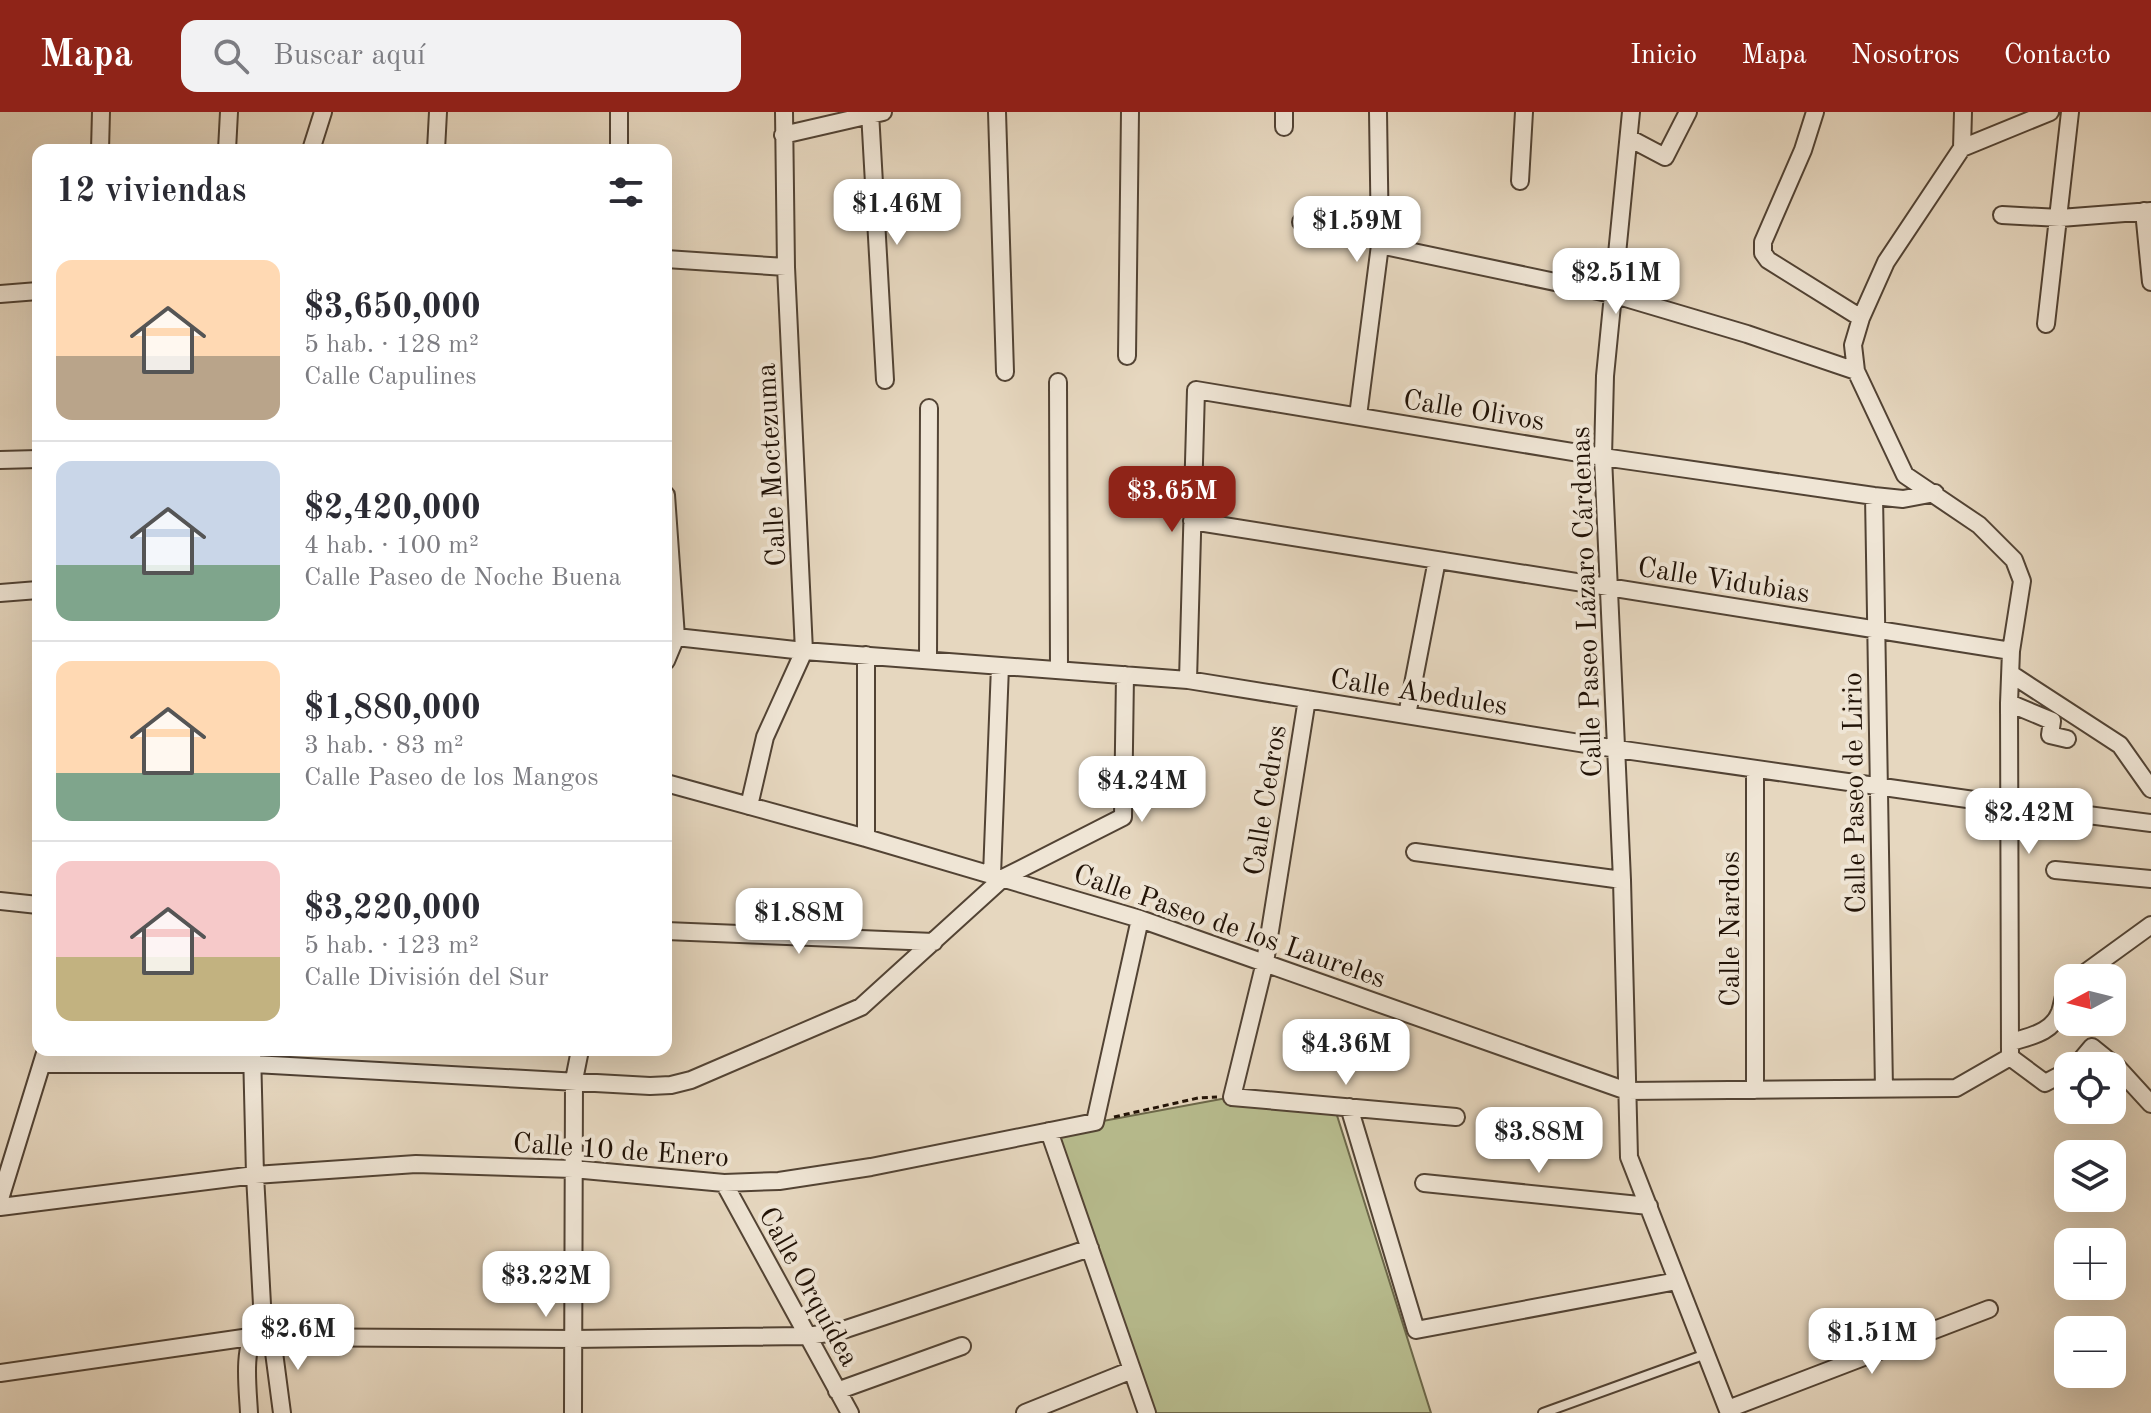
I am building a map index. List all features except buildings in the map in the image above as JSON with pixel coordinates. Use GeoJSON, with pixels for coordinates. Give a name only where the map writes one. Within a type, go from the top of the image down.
{"type":"FeatureCollection","features":[{"type":"Feature","properties":{"kind":"street"},"geometry":{"type":"LineString","coordinates":[[100,144],[101,112]]}},
{"type":"Feature","properties":{"kind":"street"},"geometry":{"type":"LineString","coordinates":[[227,144],[229,112]]}},
{"type":"Feature","properties":{"kind":"street"},"geometry":{"type":"LineString","coordinates":[[313,144],[323,112]]}},
{"type":"Feature","properties":{"kind":"street"},"geometry":{"type":"LineString","coordinates":[[436,144],[438,112]]}},
{"type":"Feature","properties":{"kind":"street"},"geometry":{"type":"LineString","coordinates":[[619,112],[619,144]]}},
{"type":"Feature","properties":{"kind":"street","name":"Calle Moctezuma"},"geometry":{"type":"LineString","coordinates":[[749,806],[765,737],[804,651],[786,267],[784,112]]}},
{"type":"Feature","properties":{"kind":"street"},"geometry":{"type":"LineString","coordinates":[[997,112],[1005,372]]}},
{"type":"Feature","properties":{"kind":"street"},"geometry":{"type":"LineString","coordinates":[[1127,356],[1130,112]]}},
{"type":"Feature","properties":{"kind":"street"},"geometry":{"type":"LineString","coordinates":[[1358,416],[1380,245],[1378,112]]}},
{"type":"Feature","properties":{"kind":"street"},"geometry":{"type":"LineString","coordinates":[[1520,181],[1524,112]]}},
{"type":"Feature","properties":{"kind":"street","name":"Calle Paseo Lázaro Cárdenas"},"geometry":{"type":"LineString","coordinates":[[1631,112],[1605,376],[1603,457],[1622,880],[1629,1157],[1728,1411]]}},
{"type":"Feature","properties":{"kind":"street"},"geometry":{"type":"LineString","coordinates":[[1629,138],[1665,157],[1688,112]]}},
{"type":"Feature","properties":{"kind":"street"},"geometry":{"type":"LineString","coordinates":[[1815,112],[1803,150],[1763,242],[1763,253],[1768,260],[1861,318]]}},
{"type":"Feature","properties":{"kind":"street"},"geometry":{"type":"LineString","coordinates":[[1963,112],[1962,148],[1886,262],[1861,318],[1853,345],[1856,371],[1905,475],[1979,525],[2014,560],[2022,581],[2011,651],[2009,703],[2011,1049],[2045,1083],[2054,1078]]}},
{"type":"Feature","properties":{"kind":"street"},"geometry":{"type":"LineString","coordinates":[[1962,148],[2050,112]]}},
{"type":"Feature","properties":{"kind":"street"},"geometry":{"type":"LineString","coordinates":[[2046,324],[2070,112]]}},
{"type":"Feature","properties":{"kind":"street"},"geometry":{"type":"LineString","coordinates":[[783,135],[874,113],[885,380]]}},
{"type":"Feature","properties":{"kind":"street"},"geometry":{"type":"LineString","coordinates":[[2002,215],[2060,218],[2148,211],[2151,282]]}},
{"type":"Feature","properties":{"kind":"street"},"geometry":{"type":"LineString","coordinates":[[1301,222],[1381,221]]}},
{"type":"Feature","properties":{"kind":"street"},"geometry":{"type":"LineString","coordinates":[[1380,245],[1612,294],[1747,334],[1856,371]]}},
{"type":"Feature","properties":{"kind":"street"},"geometry":{"type":"LineString","coordinates":[[672,259],[786,267]]}},
{"type":"Feature","properties":{"kind":"street"},"geometry":{"type":"LineString","coordinates":[[0,294],[32,291]]}},
{"type":"Feature","properties":{"kind":"street"},"geometry":{"type":"LineString","coordinates":[[1058,382],[1059,670]]}},
{"type":"Feature","properties":{"kind":"street","name":"Calle Olivos"},"geometry":{"type":"LineString","coordinates":[[1192,521],[1196,390],[1603,457],[1874,496],[1903,499],[1935,493]]}},
{"type":"Feature","properties":{"kind":"street"},"geometry":{"type":"LineString","coordinates":[[928,660],[929,408]]}},
{"type":"Feature","properties":{"kind":"street"},"geometry":{"type":"LineString","coordinates":[[0,460],[32,459]]}},
{"type":"Feature","properties":{"kind":"street","name":"Calle Paseo de Lirio"},"geometry":{"type":"LineString","coordinates":[[1874,496],[1884,1089]]}},
{"type":"Feature","properties":{"kind":"street"},"geometry":{"type":"LineString","coordinates":[[1188,680],[1192,521]]}},
{"type":"Feature","properties":{"kind":"street","name":"Calle Vidubias"},"geometry":{"type":"LineString","coordinates":[[1192,521],[2011,651]]}},
{"type":"Feature","properties":{"kind":"street"},"geometry":{"type":"LineString","coordinates":[[1407,715],[1437,560]]}},
{"type":"Feature","properties":{"kind":"street"},"geometry":{"type":"LineString","coordinates":[[672,580],[676,637],[672,647]]}},
{"type":"Feature","properties":{"kind":"street"},"geometry":{"type":"LineString","coordinates":[[0,593],[32,590]]}},
{"type":"Feature","properties":{"kind":"street","name":"Calle Abedules"},"geometry":{"type":"LineString","coordinates":[[676,637],[804,651],[1188,680],[1617,749],[2151,823]]}},
{"type":"Feature","properties":{"kind":"street"},"geometry":{"type":"LineString","coordinates":[[866,655],[866,838]]}},
{"type":"Feature","properties":{"kind":"street"},"geometry":{"type":"LineString","coordinates":[[998,876],[1000,666]]}},
{"type":"Feature","properties":{"kind":"street"},"geometry":{"type":"LineString","coordinates":[[2011,674],[2120,745],[2151,789]]}},
{"type":"Feature","properties":{"kind":"street"},"geometry":{"type":"LineString","coordinates":[[0,1199],[44,1057],[252,1057],[671,1085],[691,1080],[861,1007],[934,942],[998,876],[1123,817],[1125,675]]}},
{"type":"Feature","properties":{"kind":"street","name":"Calle Cedros"},"geometry":{"type":"LineString","coordinates":[[1232,1097],[1265,962],[1307,699]]}},
{"type":"Feature","properties":{"kind":"street"},"geometry":{"type":"LineString","coordinates":[[2009,703],[2052,721],[2050,735],[2067,739]]}},
{"type":"Feature","properties":{"kind":"street","name":"Calle Nardos"},"geometry":{"type":"LineString","coordinates":[[1755,769],[1755,1090]]}},
{"type":"Feature","properties":{"kind":"street","name":"Calle Paseo de los Laureles"},"geometry":{"type":"LineString","coordinates":[[672,785],[1140,919],[1627,1091],[1956,1088],[2011,1049],[2045,1032],[2054,1020]]}},
{"type":"Feature","properties":{"kind":"street"},"geometry":{"type":"LineString","coordinates":[[1415,852],[1622,880]]}},
{"type":"Feature","properties":{"kind":"street"},"geometry":{"type":"LineString","coordinates":[[2055,870],[2151,879]]}},
{"type":"Feature","properties":{"kind":"street"},"geometry":{"type":"LineString","coordinates":[[0,901],[32,904]]}},
{"type":"Feature","properties":{"kind":"street"},"geometry":{"type":"LineString","coordinates":[[1095,1122],[1140,919]]}},
{"type":"Feature","properties":{"kind":"street"},"geometry":{"type":"LineString","coordinates":[[2097,964],[2151,925]]}},
{"type":"Feature","properties":{"kind":"street"},"geometry":{"type":"LineString","coordinates":[[672,931],[934,942]]}},
{"type":"Feature","properties":{"kind":"street"},"geometry":{"type":"LineString","coordinates":[[573,1413],[574,1080],[579,1056]]}},
{"type":"Feature","properties":{"kind":"street"},"geometry":{"type":"LineString","coordinates":[[252,1057],[255,1175],[267,1330],[282,1413]]}},
{"type":"Feature","properties":{"kind":"street"},"geometry":{"type":"LineString","coordinates":[[2126,1077],[2151,1104]]}},
{"type":"Feature","properties":{"kind":"street"},"geometry":{"type":"LineString","coordinates":[[1232,1097],[1456,1117]]}},
{"type":"Feature","properties":{"kind":"street"},"geometry":{"type":"LineString","coordinates":[[1349,1107],[1416,1330],[1677,1281]]}},
{"type":"Feature","properties":{"kind":"street","name":"Calle 10 de Enero"},"geometry":{"type":"LineString","coordinates":[[0,1207],[255,1175],[416,1164],[573,1169],[724,1183],[779,1181],[871,1167],[1095,1122]]}},
{"type":"Feature","properties":{"kind":"street"},"geometry":{"type":"LineString","coordinates":[[1049,1131],[1147,1413]]}},
{"type":"Feature","properties":{"kind":"street","name":"Calle Orquídea"},"geometry":{"type":"LineString","coordinates":[[724,1183],[850,1413]]}},
{"type":"Feature","properties":{"kind":"street"},"geometry":{"type":"LineString","coordinates":[[1424,1183],[1649,1206]]}},
{"type":"Feature","properties":{"kind":"street"},"geometry":{"type":"LineString","coordinates":[[0,1373],[250,1337],[267,1330],[573,1339],[808,1336],[840,1331],[1090,1248]]}},
{"type":"Feature","properties":{"kind":"street"},"geometry":{"type":"LineString","coordinates":[[1728,1411],[1989,1309]]}},
{"type":"Feature","properties":{"kind":"street"},"geometry":{"type":"LineString","coordinates":[[249,1413],[247,1380],[250,1337]]}},
{"type":"Feature","properties":{"kind":"street"},"geometry":{"type":"LineString","coordinates":[[837,1391],[962,1346]]}},
{"type":"Feature","properties":{"kind":"street"},"geometry":{"type":"LineString","coordinates":[[1025,1413],[1132,1370]]}},
{"type":"Feature","properties":{"kind":"lane"},"geometry":{"type":"LineString","coordinates":[[1543,1413],[1706,1354]]}},
{"type":"Feature","properties":{"kind":"path"},"geometry":{"type":"LineString","coordinates":[[1095,1122],[1198,1098],[1232,1097]]}},
{"type":"Feature","properties":{"kind":"green space"},"geometry":{"type":"Polygon","coordinates":[[[1232,1097],[1334,1106],[1431,1413],[1147,1413],[1049,1131],[1232,1097]]]}}]}
